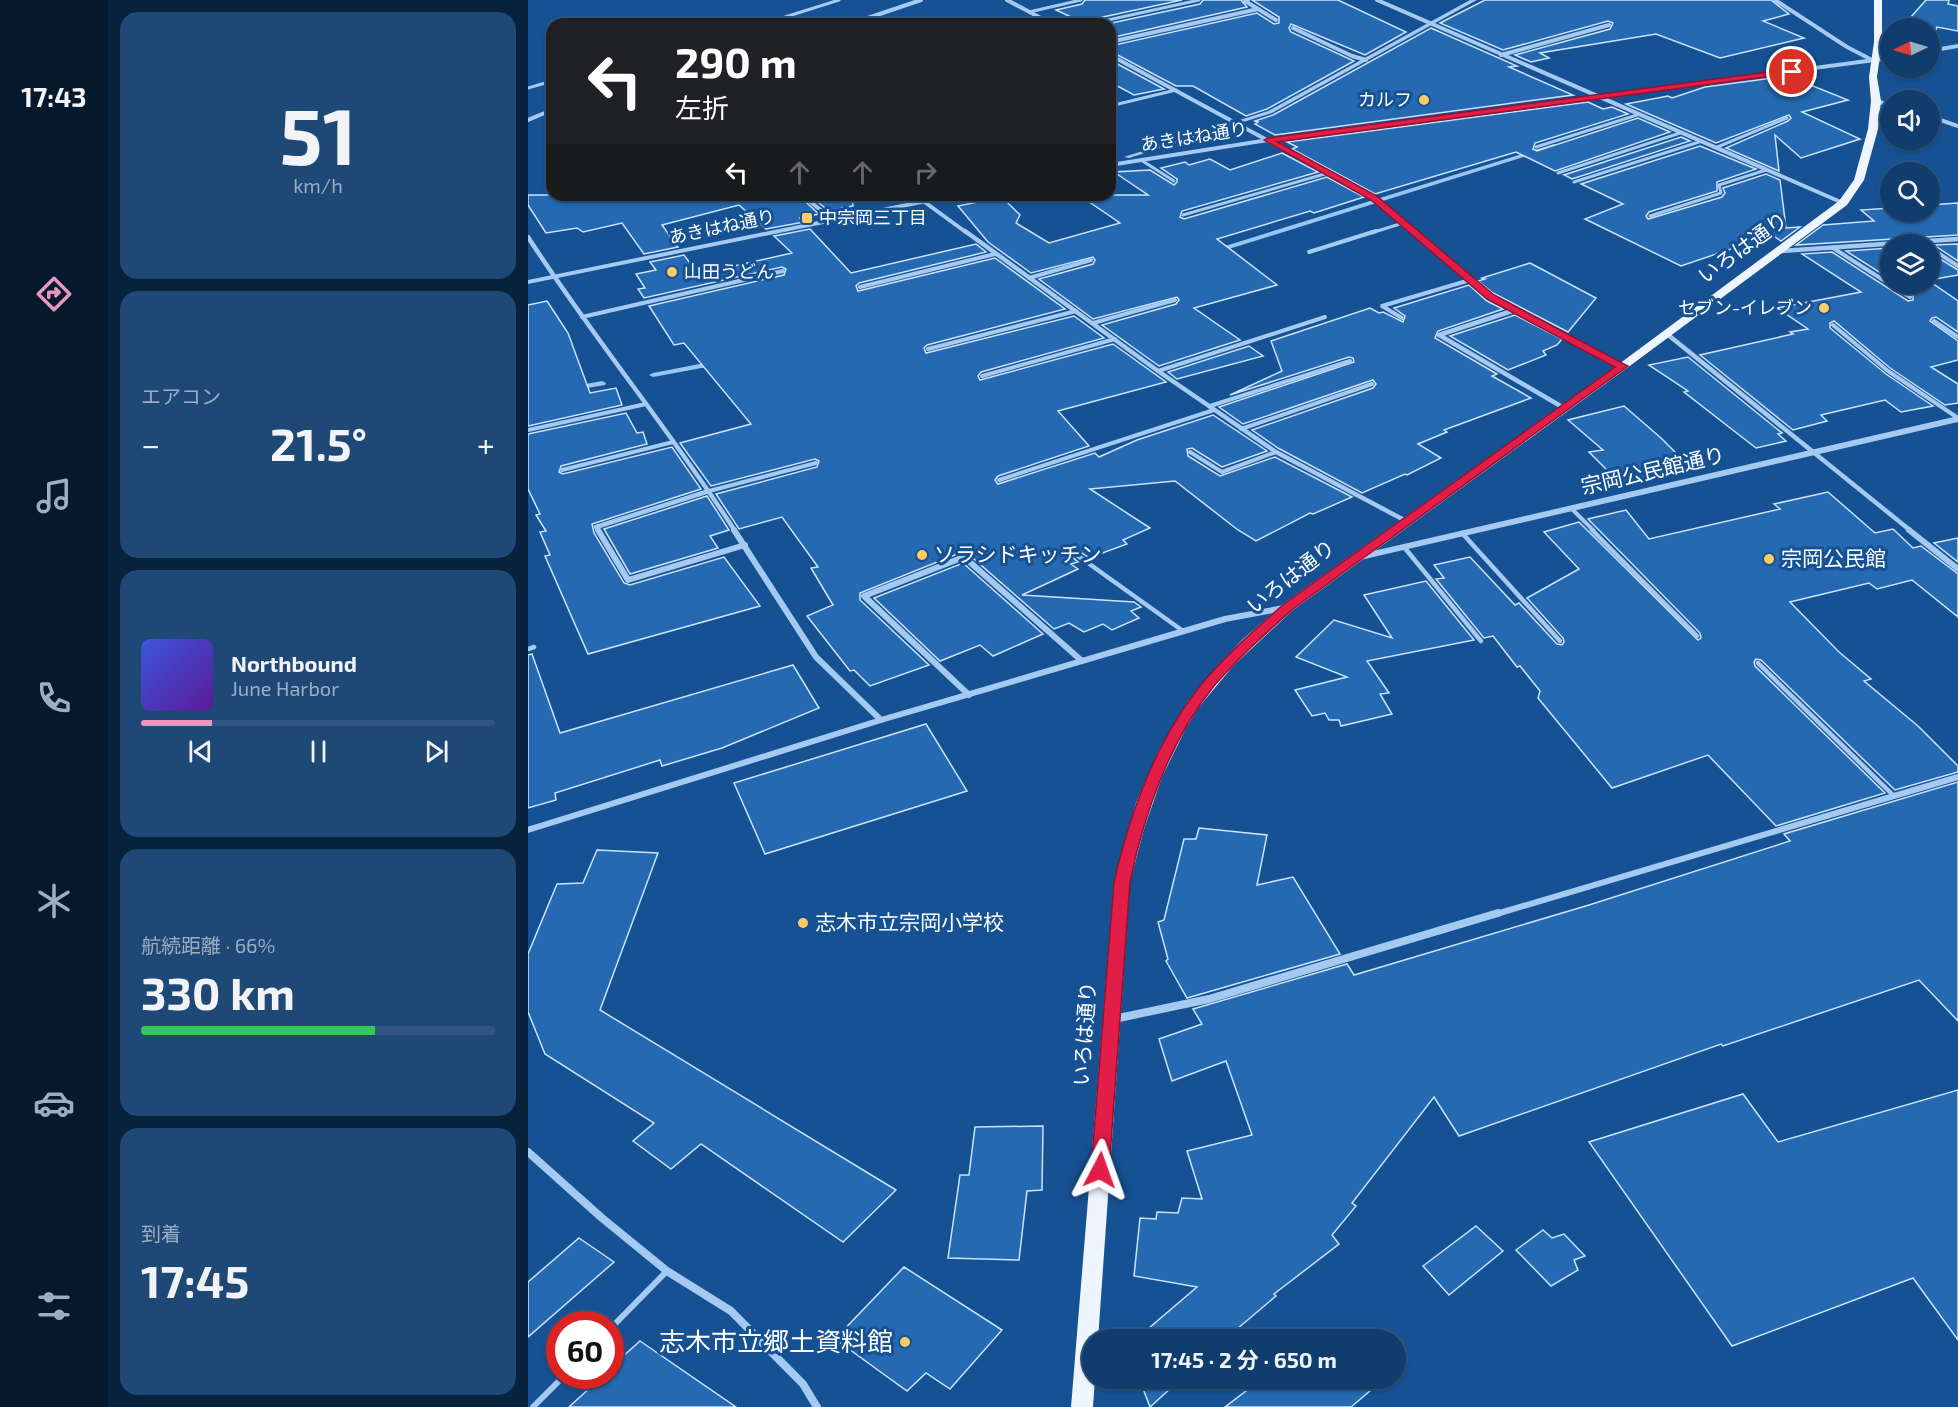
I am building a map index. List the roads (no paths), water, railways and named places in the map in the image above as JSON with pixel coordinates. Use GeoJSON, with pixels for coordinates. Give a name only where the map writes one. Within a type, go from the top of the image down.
{"type":"FeatureCollection","features":[{"type":"Feature","properties":{"kind":"main road","name":"いろは通り"},"geometry":{"type":"LineString","coordinates":[[1082,1407],[1122,882],[1131,841],[1145,798],[1182,723],[1209,684],[1243,646],[1288,607],[1667,334],[1843,203],[1859,180],[1873,129],[1876,101],[1873,77],[1878,42],[1878,0]]}},
{"type":"Feature","properties":{"kind":"street"},"geometry":{"type":"LineString","coordinates":[[868,18],[921,0]]}},
{"type":"Feature","properties":{"kind":"street"},"geometry":{"type":"LineString","coordinates":[[1007,0],[1040,18]]}},
{"type":"Feature","properties":{"kind":"street"},"geometry":{"type":"LineString","coordinates":[[1245,0],[1276,20]]}},
{"type":"Feature","properties":{"kind":"street"},"geometry":{"type":"LineString","coordinates":[[1377,0],[1680,134],[1843,203]]}},
{"type":"Feature","properties":{"kind":"street"},"geometry":{"type":"LineString","coordinates":[[1116,162],[1270,112],[1474,0]]}},
{"type":"Feature","properties":{"kind":"street"},"geometry":{"type":"LineString","coordinates":[[1775,0],[1847,47],[1874,61]]}},
{"type":"Feature","properties":{"kind":"street"},"geometry":{"type":"LineString","coordinates":[[1116,41],[1258,9]]}},
{"type":"Feature","properties":{"kind":"street"},"geometry":{"type":"LineString","coordinates":[[1500,55],[1610,25]]}},
{"type":"Feature","properties":{"kind":"street"},"geometry":{"type":"LineString","coordinates":[[1293,28],[1352,56],[1366,60]]}},
{"type":"Feature","properties":{"kind":"street"},"geometry":{"type":"LineString","coordinates":[[1940,49],[1958,46]]}},
{"type":"Feature","properties":{"kind":"street"},"geometry":{"type":"LineString","coordinates":[[1116,58],[1374,198],[1490,297],[1623,366]]}},
{"type":"Feature","properties":{"kind":"street","name":"あきはね通り"},"geometry":{"type":"LineString","coordinates":[[1116,163],[1268,140],[1880,60]]}},
{"type":"Feature","properties":{"kind":"street"},"geometry":{"type":"LineString","coordinates":[[1876,101],[1880,102]]}},
{"type":"Feature","properties":{"kind":"street"},"geometry":{"type":"LineString","coordinates":[[528,120],[546,112]]}},
{"type":"Feature","properties":{"kind":"street"},"geometry":{"type":"LineString","coordinates":[[1940,120],[1958,126]]}},
{"type":"Feature","properties":{"kind":"street"},"geometry":{"type":"LineString","coordinates":[[809,201],[833,220]]}},
{"type":"Feature","properties":{"kind":"street"},"geometry":{"type":"LineString","coordinates":[[924,201],[1241,429],[1276,452],[1406,521]]}},
{"type":"Feature","properties":{"kind":"street","name":"あきはね通り"},"geometry":{"type":"LineString","coordinates":[[528,282],[924,201]]}},
{"type":"Feature","properties":{"kind":"street"},"geometry":{"type":"LineString","coordinates":[[528,237],[553,277],[710,491],[816,657],[881,720]]}},
{"type":"Feature","properties":{"kind":"street"},"geometry":{"type":"LineString","coordinates":[[1940,242],[1958,239]]}},
{"type":"Feature","properties":{"kind":"street"},"geometry":{"type":"LineString","coordinates":[[1781,251],[1880,246]]}},
{"type":"Feature","properties":{"kind":"street"},"geometry":{"type":"LineString","coordinates":[[1515,310],[1440,335],[1564,408]]}},
{"type":"Feature","properties":{"kind":"street"},"geometry":{"type":"LineString","coordinates":[[1667,334],[1958,569]]}},
{"type":"Feature","properties":{"kind":"street","name":"宗岡公民館通り"},"geometry":{"type":"LineString","coordinates":[[1356,558],[1958,418]]}},
{"type":"Feature","properties":{"kind":"street"},"geometry":{"type":"LineString","coordinates":[[710,491],[596,526],[628,580],[745,545]]}},
{"type":"Feature","properties":{"kind":"street"},"geometry":{"type":"LineString","coordinates":[[969,694],[864,596],[964,557],[1082,660]]}},
{"type":"Feature","properties":{"kind":"street"},"geometry":{"type":"LineString","coordinates":[[528,830],[1082,660],[1225,619],[1288,607]]}},
{"type":"Feature","properties":{"kind":"street"},"geometry":{"type":"LineString","coordinates":[[1110,1020],[1209,999],[1958,777]]}},
{"type":"Feature","properties":{"kind":"street"},"geometry":{"type":"LineString","coordinates":[[528,1152],[602,1218],[668,1271],[731,1311],[803,1384],[817,1407]]}},
{"type":"Feature","properties":{"kind":"lane"},"geometry":{"type":"LineString","coordinates":[[782,18],[839,0]]}},
{"type":"Feature","properties":{"kind":"lane"},"geometry":{"type":"LineString","coordinates":[[1029,12],[1080,0]]}},
{"type":"Feature","properties":{"kind":"lane"},"geometry":{"type":"LineString","coordinates":[[1116,18],[1199,0]]}},
{"type":"Feature","properties":{"kind":"lane"},"geometry":{"type":"LineString","coordinates":[[528,88],[546,83]]}},
{"type":"Feature","properties":{"kind":"lane"},"geometry":{"type":"LineString","coordinates":[[1116,105],[1176,90]]}},
{"type":"Feature","properties":{"kind":"lane"},"geometry":{"type":"LineString","coordinates":[[1536,147],[1639,116]]}},
{"type":"Feature","properties":{"kind":"lane"},"geometry":{"type":"LineString","coordinates":[[1715,148],[1787,118]]}},
{"type":"Feature","properties":{"kind":"lane"},"geometry":{"type":"LineString","coordinates":[[1558,172],[1680,134]]}},
{"type":"Feature","properties":{"kind":"lane"},"geometry":{"type":"LineString","coordinates":[[1574,182],[1699,142]]}},
{"type":"Feature","properties":{"kind":"lane"},"geometry":{"type":"LineString","coordinates":[[1141,160],[1174,181]]}},
{"type":"Feature","properties":{"kind":"lane"},"geometry":{"type":"LineString","coordinates":[[1650,216],[1721,193],[1719,184],[1766,170]]}},
{"type":"Feature","properties":{"kind":"lane"},"geometry":{"type":"LineString","coordinates":[[1183,215],[1328,173]]}},
{"type":"Feature","properties":{"kind":"lane"},"geometry":{"type":"LineString","coordinates":[[1309,252],[1403,223]]}},
{"type":"Feature","properties":{"kind":"lane"},"geometry":{"type":"LineString","coordinates":[[1833,248],[1910,297]]}},
{"type":"Feature","properties":{"kind":"lane"},"geometry":{"type":"LineString","coordinates":[[860,287],[995,254]]}},
{"type":"Feature","properties":{"kind":"lane"},"geometry":{"type":"LineString","coordinates":[[1940,254],[1958,266]]}},
{"type":"Feature","properties":{"kind":"lane"},"geometry":{"type":"LineString","coordinates":[[1029,278],[1091,260]]}},
{"type":"Feature","properties":{"kind":"lane"},"geometry":{"type":"LineString","coordinates":[[582,317],[783,271]]}},
{"type":"Feature","properties":{"kind":"lane"},"geometry":{"type":"LineString","coordinates":[[1402,318],[1382,306],[1470,280]]}},
{"type":"Feature","properties":{"kind":"lane"},"geometry":{"type":"LineString","coordinates":[[1093,323],[1175,300]]}},
{"type":"Feature","properties":{"kind":"lane"},"geometry":{"type":"LineString","coordinates":[[928,349],[1076,311]]}},
{"type":"Feature","properties":{"kind":"lane"},"geometry":{"type":"LineString","coordinates":[[1158,370],[1325,317]]}},
{"type":"Feature","properties":{"kind":"lane"},"geometry":{"type":"LineString","coordinates":[[1934,321],[1958,337]]}},
{"type":"Feature","properties":{"kind":"lane"},"geometry":{"type":"LineString","coordinates":[[1833,326],[1888,371],[1958,418]]}},
{"type":"Feature","properties":{"kind":"lane"},"geometry":{"type":"LineString","coordinates":[[982,376],[1116,339]]}},
{"type":"Feature","properties":{"kind":"lane"},"geometry":{"type":"LineString","coordinates":[[999,480],[1350,361]]}},
{"type":"Feature","properties":{"kind":"lane"},"geometry":{"type":"LineString","coordinates":[[1241,429],[1372,384]]}},
{"type":"Feature","properties":{"kind":"lane"},"geometry":{"type":"LineString","coordinates":[[528,430],[646,404]]}},
{"type":"Feature","properties":{"kind":"lane"},"geometry":{"type":"LineString","coordinates":[[562,470],[673,442]]}},
{"type":"Feature","properties":{"kind":"lane"},"geometry":{"type":"LineString","coordinates":[[1190,452],[1222,472],[1276,452]]}},
{"type":"Feature","properties":{"kind":"lane"},"geometry":{"type":"LineString","coordinates":[[710,491],[816,463]]}},
{"type":"Feature","properties":{"kind":"lane"},"geometry":{"type":"LineString","coordinates":[[1571,508],[1697,636]]}},
{"type":"Feature","properties":{"kind":"lane"},"geometry":{"type":"LineString","coordinates":[[1462,533],[1560,641]]}},
{"type":"Feature","properties":{"kind":"lane"},"geometry":{"type":"LineString","coordinates":[[1404,547],[1482,641]]}},
{"type":"Feature","properties":{"kind":"lane"},"geometry":{"type":"LineString","coordinates":[[1074,553],[1183,631]]}},
{"type":"Feature","properties":{"kind":"lane"},"geometry":{"type":"LineString","coordinates":[[528,649],[534,647]]}},
{"type":"Feature","properties":{"kind":"lane"},"geometry":{"type":"LineString","coordinates":[[1758,663],[1894,796]]}},
{"type":"Feature","properties":{"kind":"lane"},"geometry":{"type":"LineString","coordinates":[[624,1315],[668,1271]]}},
{"type":"Feature","properties":{"kind":"lane"},"geometry":{"type":"LineString","coordinates":[[533,1407],[551,1389]]}},
{"type":"Feature","properties":{"kind":"waterway"},"geometry":{"type":"LineString","coordinates":[[1213,251],[1554,146]]}},
{"type":"Feature","properties":{"kind":"waterway"},"geometry":{"type":"LineString","coordinates":[[653,375],[715,363]]}},
{"type":"Feature","properties":{"kind":"waterway"},"geometry":{"type":"LineString","coordinates":[[575,388],[602,383]]}},
{"type":"Feature","properties":{"kind":"place","name":"カルフ"},"geometry":{"type":"Point","coordinates":[1424,100]}},
{"type":"Feature","properties":{"kind":"place","name":"中宗岡三丁目"},"geometry":{"type":"Point","coordinates":[807,218]}},
{"type":"Feature","properties":{"kind":"place","name":"山田うどん"},"geometry":{"type":"Point","coordinates":[672,272]}},
{"type":"Feature","properties":{"kind":"place","name":"セブン-イレブン"},"geometry":{"type":"Point","coordinates":[1824,308]}},
{"type":"Feature","properties":{"kind":"place","name":"ソラシドキッチン"},"geometry":{"type":"Point","coordinates":[922,555]}},
{"type":"Feature","properties":{"kind":"place","name":"宗岡公民館"},"geometry":{"type":"Point","coordinates":[1769,559]}},
{"type":"Feature","properties":{"kind":"place","name":"志木市立宗岡小学校"},"geometry":{"type":"Point","coordinates":[803,923]}},
{"type":"Feature","properties":{"kind":"place","name":"志木市立郷土資料館"},"geometry":{"type":"Point","coordinates":[905,1342]}}]}
